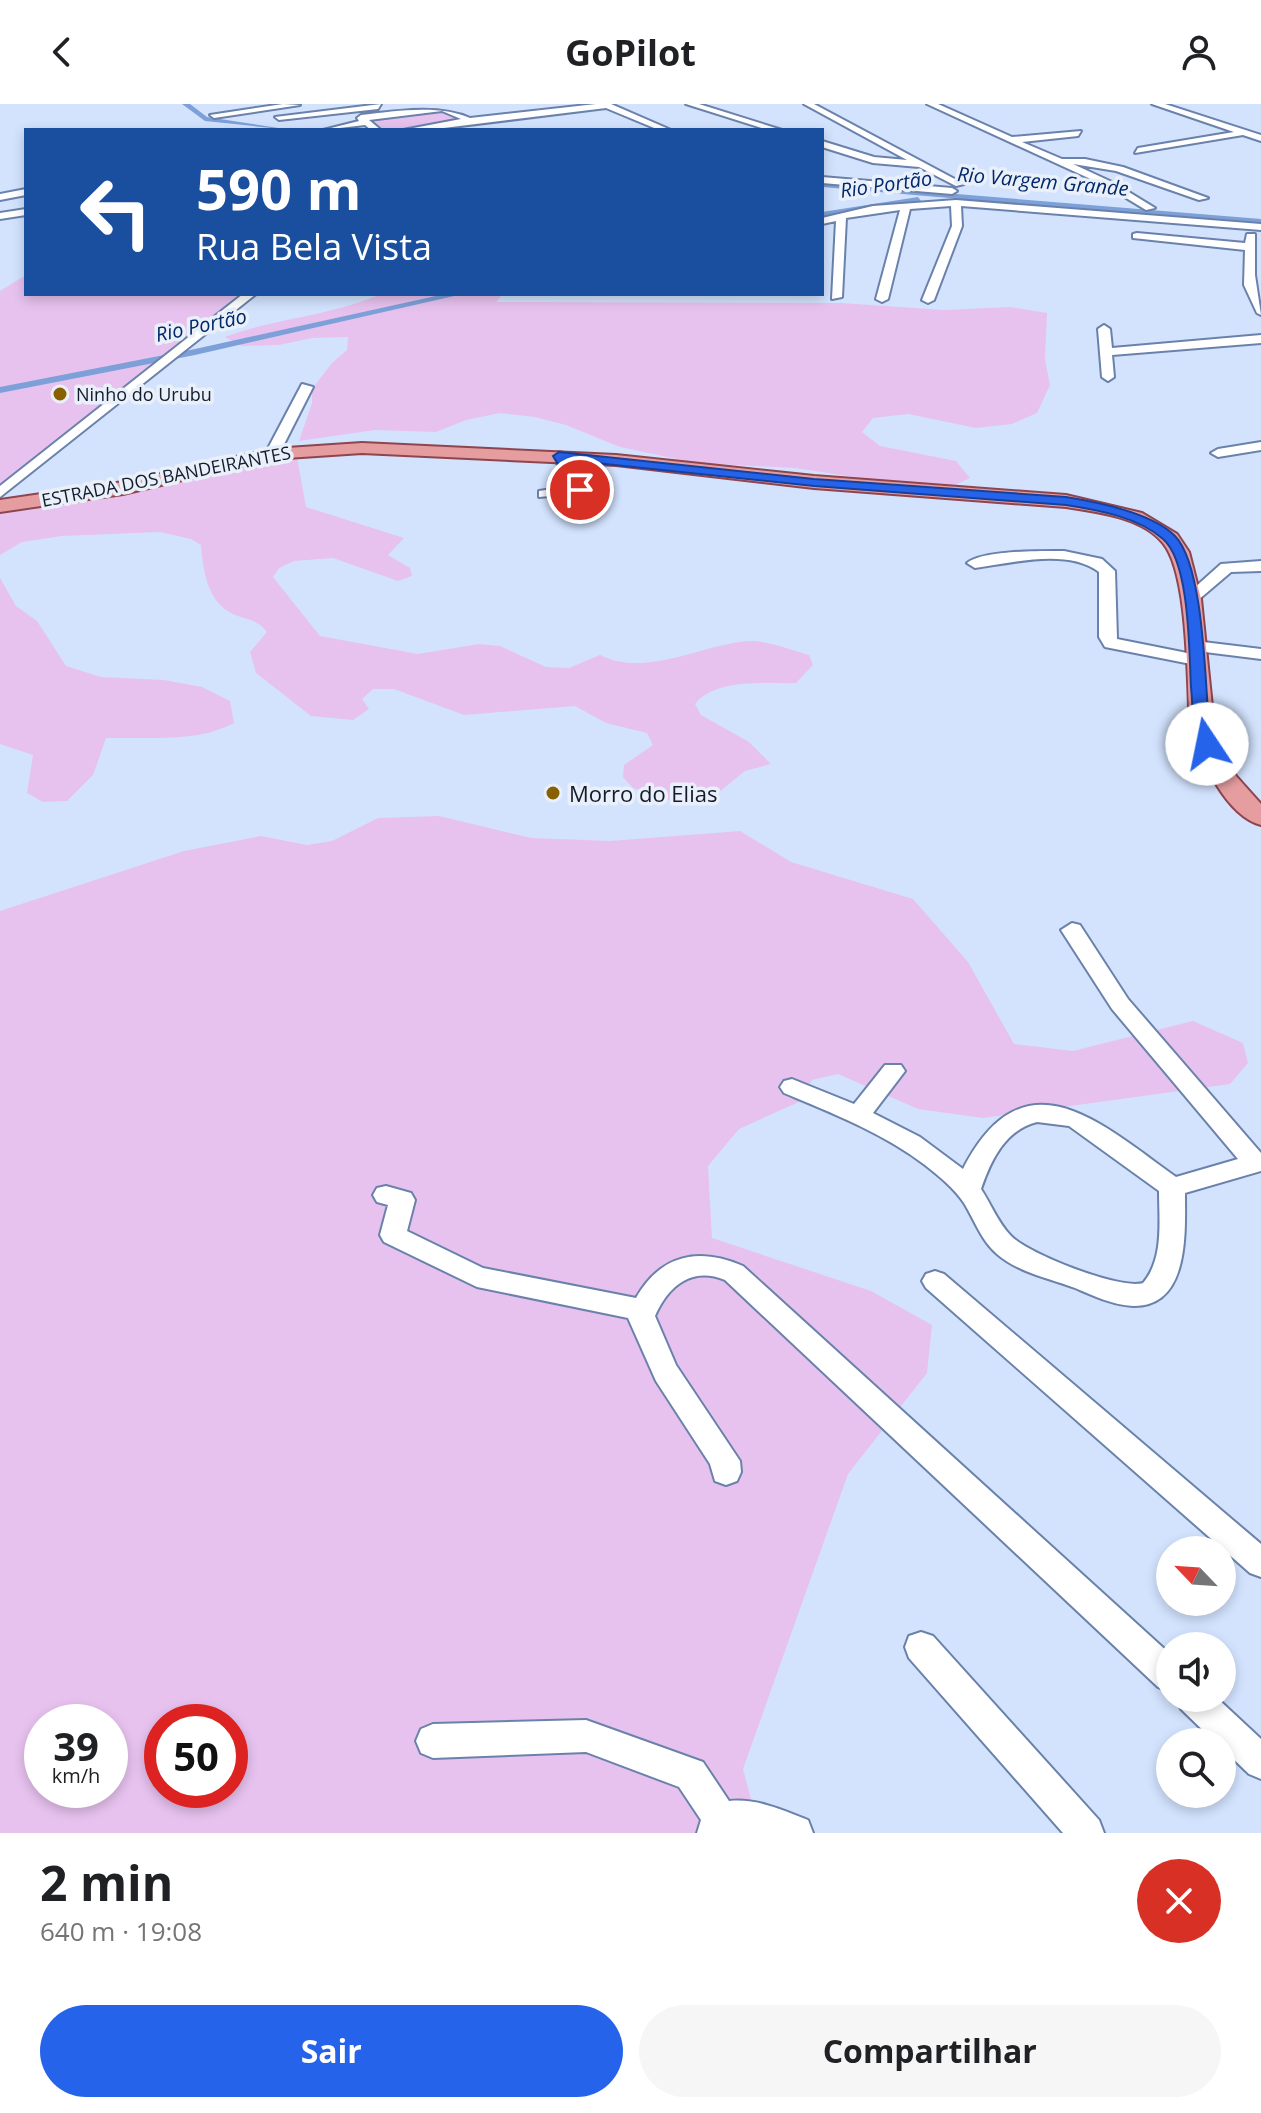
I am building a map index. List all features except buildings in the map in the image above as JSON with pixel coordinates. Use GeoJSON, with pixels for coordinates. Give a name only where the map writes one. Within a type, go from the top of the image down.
{"type":"FeatureCollection","features":[{"type":"Feature","properties":{"kind":"main road","name":"ESTRADA DOS BANDEIRANTES"},"geometry":{"type":"LineString","coordinates":[[0,506],[123,488],[272,454],[362,448],[559,456],[1098,506],[1146,523],[1170,538],[1184,562],[1191,598],[1202,726],[1212,757],[1228,786],[1261,817]]}},
{"type":"Feature","properties":{"kind":"street"},"geometry":{"type":"LineString","coordinates":[[214,115],[310,104]]}},
{"type":"Feature","properties":{"kind":"street"},"geometry":{"type":"LineString","coordinates":[[325,104],[363,104]]}},
{"type":"Feature","properties":{"kind":"street"},"geometry":{"type":"LineString","coordinates":[[279,117],[391,104],[403,111]]}},
{"type":"Feature","properties":{"kind":"street"},"geometry":{"type":"LineString","coordinates":[[522,128],[490,109],[534,104],[551,113]]}},
{"type":"Feature","properties":{"kind":"street"},"geometry":{"type":"LineString","coordinates":[[422,128],[571,111],[606,104],[653,125],[668,126]]}},
{"type":"Feature","properties":{"kind":"street"},"geometry":{"type":"LineString","coordinates":[[690,104],[771,128]]}},
{"type":"Feature","properties":{"kind":"street"},"geometry":{"type":"LineString","coordinates":[[808,104],[959,184]]}},
{"type":"Feature","properties":{"kind":"street"},"geometry":{"type":"LineString","coordinates":[[931,104],[1150,208]]}},
{"type":"Feature","properties":{"kind":"street"},"geometry":{"type":"LineString","coordinates":[[1156,104],[1261,136]]}},
{"type":"Feature","properties":{"kind":"street"},"geometry":{"type":"LineString","coordinates":[[1170,104],[1244,133],[1261,136]]}},
{"type":"Feature","properties":{"kind":"street"},"geometry":{"type":"LineString","coordinates":[[370,128],[361,118],[403,111],[447,108],[465,121]]}},
{"type":"Feature","properties":{"kind":"street"},"geometry":{"type":"LineString","coordinates":[[571,111],[588,119]]}},
{"type":"Feature","properties":{"kind":"street"},"geometry":{"type":"LineString","coordinates":[[531,116],[541,121]]}},
{"type":"Feature","properties":{"kind":"street"},"geometry":{"type":"LineString","coordinates":[[438,126],[444,128]]}},
{"type":"Feature","properties":{"kind":"street"},"geometry":{"type":"LineString","coordinates":[[838,129],[854,127]]}},
{"type":"Feature","properties":{"kind":"street"},"geometry":{"type":"LineString","coordinates":[[1010,140],[1078,133]]}},
{"type":"Feature","properties":{"kind":"street"},"geometry":{"type":"LineString","coordinates":[[1138,151],[1244,133]]}},
{"type":"Feature","properties":{"kind":"street"},"geometry":{"type":"LineString","coordinates":[[824,145],[873,160],[925,164]]}},
{"type":"Feature","properties":{"kind":"street"},"geometry":{"type":"LineString","coordinates":[[1056,161],[1112,164],[1203,198]]}},
{"type":"Feature","properties":{"kind":"street"},"geometry":{"type":"LineString","coordinates":[[824,180],[1258,223]]}},
{"type":"Feature","properties":{"kind":"street"},"geometry":{"type":"LineString","coordinates":[[0,197],[24,192]]}},
{"type":"Feature","properties":{"kind":"street"},"geometry":{"type":"LineString","coordinates":[[824,220],[906,205],[991,199],[1150,208],[1258,223]]}},
{"type":"Feature","properties":{"kind":"street"},"geometry":{"type":"LineString","coordinates":[[928,300],[957,226],[956,203]]}},
{"type":"Feature","properties":{"kind":"street"},"geometry":{"type":"LineString","coordinates":[[882,299],[906,205]]}},
{"type":"Feature","properties":{"kind":"street"},"geometry":{"type":"LineString","coordinates":[[0,216],[24,212]]}},
{"type":"Feature","properties":{"kind":"street"},"geometry":{"type":"LineString","coordinates":[[836,297],[843,217]]}},
{"type":"Feature","properties":{"kind":"street"},"geometry":{"type":"LineString","coordinates":[[1258,223],[1254,242],[1252,297],[1261,311]]}},
{"type":"Feature","properties":{"kind":"street"},"geometry":{"type":"LineString","coordinates":[[1137,236],[1254,242]]}},
{"type":"Feature","properties":{"kind":"street"},"geometry":{"type":"LineString","coordinates":[[0,493],[247,296]]}},
{"type":"Feature","properties":{"kind":"street"},"geometry":{"type":"LineString","coordinates":[[1104,329],[1108,377]]}},
{"type":"Feature","properties":{"kind":"street"},"geometry":{"type":"LineString","coordinates":[[1105,352],[1261,339]]}},
{"type":"Feature","properties":{"kind":"street"},"geometry":{"type":"LineString","coordinates":[[272,454],[307,387]]}},
{"type":"Feature","properties":{"kind":"street"},"geometry":{"type":"LineString","coordinates":[[1218,453],[1261,446]]}},
{"type":"Feature","properties":{"kind":"street"},"geometry":{"type":"LineString","coordinates":[[544,494],[578,491],[580,487],[559,456]]}},
{"type":"Feature","properties":{"kind":"street"},"geometry":{"type":"LineString","coordinates":[[975,563],[1051,555],[1098,563],[1107,571],[1107,637],[1111,643],[1195,653],[1261,654]]}},
{"type":"Feature","properties":{"kind":"street"},"geometry":{"type":"LineString","coordinates":[[1191,598],[1227,567],[1261,566]]}},
{"type":"Feature","properties":{"kind":"street"},"geometry":{"type":"LineString","coordinates":[[1072,930],[1120,1004],[1259,1163],[1172,1187]]}},
{"type":"Feature","properties":{"kind":"street"},"geometry":{"type":"LineString","coordinates":[[858,1115],[893,1071]]}},
{"type":"Feature","properties":{"kind":"street"},"geometry":{"type":"LineString","coordinates":[[792,1087],[858,1115],[920,1149],[968,1189],[994,1235],[1006,1248],[1039,1265],[1118,1294],[1142,1295],[1157,1287],[1165,1275],[1171,1242],[1172,1187]]}},
{"type":"Feature","properties":{"kind":"street"},"geometry":{"type":"LineString","coordinates":[[968,1189],[975,1167],[1003,1125],[1018,1117],[1040,1114],[1063,1114],[1078,1120],[1172,1187]]}},
{"type":"Feature","properties":{"kind":"street"},"geometry":{"type":"LineString","coordinates":[[386,1195],[402,1200],[393,1235],[477,1277],[643,1310]]}},
{"type":"Feature","properties":{"kind":"street"},"geometry":{"type":"LineString","coordinates":[[726,1472],[725,1461],[686,1404],[645,1334],[641,1316],[654,1291],[669,1276],[692,1264],[707,1262],[734,1273],[1156,1663]]}},
{"type":"Feature","properties":{"kind":"street"},"geometry":{"type":"LineString","coordinates":[[935,1281],[1261,1563]]}},
{"type":"Feature","properties":{"kind":"street"},"geometry":{"type":"LineString","coordinates":[[921,1647],[1086,1833]]}},
{"type":"Feature","properties":{"kind":"street"},"geometry":{"type":"LineString","coordinates":[[1208,1712],[1261,1762]]}},
{"type":"Feature","properties":{"kind":"street"},"geometry":{"type":"LineString","coordinates":[[433,1741],[586,1736],[691,1774],[717,1827],[734,1816],[754,1819],[795,1833]]}},
{"type":"Feature","properties":{"kind":"shaded area"},"geometry":{"type":"Polygon","coordinates":[[[439,108],[461,121],[382,128],[368,117],[439,108]]]}},
{"type":"Feature","properties":{"kind":"shaded area","name":"Ninho do Urubu"},"geometry":{"type":"Polygon","coordinates":[[[24,276],[24,296],[239,296],[0,495],[0,291],[24,276]]]}},
{"type":"Feature","properties":{"kind":"shaded area"},"geometry":{"type":"Polygon","coordinates":[[[376,296],[501,296],[496,302],[841,303],[944,310],[1010,307],[1047,313],[1045,359],[1050,385],[1037,413],[1012,424],[976,428],[908,414],[873,418],[862,432],[880,446],[956,461],[970,478],[955,485],[873,480],[795,468],[696,463],[620,447],[566,425],[535,417],[500,413],[466,420],[436,432],[375,430],[299,441],[312,403],[312,389],[332,363],[347,350],[348,337],[242,346],[225,337],[376,296]]]}},
{"type":"Feature","properties":{"kind":"shaded area"},"geometry":{"type":"Polygon","coordinates":[[[297,457],[306,507],[404,538],[388,555],[410,568],[412,576],[398,581],[333,558],[294,561],[279,568],[273,577],[320,636],[418,654],[479,644],[500,646],[546,667],[569,668],[600,655],[618,661],[655,662],[748,641],[809,655],[813,665],[796,683],[728,686],[704,696],[695,704],[701,715],[749,742],[771,764],[745,771],[718,793],[675,802],[633,788],[623,777],[624,765],[653,745],[647,733],[606,723],[575,706],[464,715],[394,689],[373,689],[362,699],[369,709],[353,720],[311,716],[256,673],[250,652],[267,632],[252,620],[233,614],[217,602],[205,575],[201,545],[191,539],[160,532],[62,536],[22,542],[0,555],[0,513],[30,510],[253,459],[297,457]]]}},
{"type":"Feature","properties":{"kind":"shaded area"},"geometry":{"type":"Polygon","coordinates":[[[0,578],[16,606],[37,621],[66,666],[101,677],[164,680],[202,687],[230,701],[234,723],[204,734],[188,736],[106,738],[93,775],[67,801],[43,802],[27,793],[33,755],[0,744],[0,578]]]}},
{"type":"Feature","properties":{"kind":"shaded area"},"geometry":{"type":"Polygon","coordinates":[[[439,816],[531,838],[610,841],[740,831],[791,862],[913,899],[968,962],[1014,1044],[1073,1051],[1193,1021],[1243,1043],[1248,1063],[1230,1084],[983,1118],[918,1109],[838,1074],[812,1080],[801,1101],[739,1129],[708,1166],[712,1238],[871,1291],[932,1325],[927,1373],[848,1474],[743,1769],[754,1810],[773,1833],[0,1833],[0,911],[184,851],[261,836],[307,845],[332,841],[378,818],[439,816]]]}},
{"type":"Feature","properties":{"kind":"waterway","name":"Rio Vargem Grande"},"geometry":{"type":"LineString","coordinates":[[186,104],[205,119],[272,128]]}},
{"type":"Feature","properties":{"kind":"waterway","name":"Rio Vargem Grande"},"geometry":{"type":"LineString","coordinates":[[824,185],[1261,222]]}},
{"type":"Feature","properties":{"kind":"waterway","name":"Rio Portão"},"geometry":{"type":"LineString","coordinates":[[824,215],[918,199]]}},
{"type":"Feature","properties":{"kind":"waterway","name":"Rio Portão"},"geometry":{"type":"LineString","coordinates":[[0,390],[195,352],[449,296]]}},
{"type":"Feature","properties":{"kind":"place","name":"Ninho do Urubu"},"geometry":{"type":"Point","coordinates":[60,394]}},
{"type":"Feature","properties":{"kind":"place","name":"Morro do Elias"},"geometry":{"type":"Point","coordinates":[553,793]}},
{"type":"Feature","properties":{"kind":"route"},"geometry":{"type":"LineString","coordinates":[[580,490],[559,456],[814,482],[1066,501],[1098,506],[1146,523],[1170,538],[1184,562],[1193,615],[1202,726],[1207,744]]}}]}
